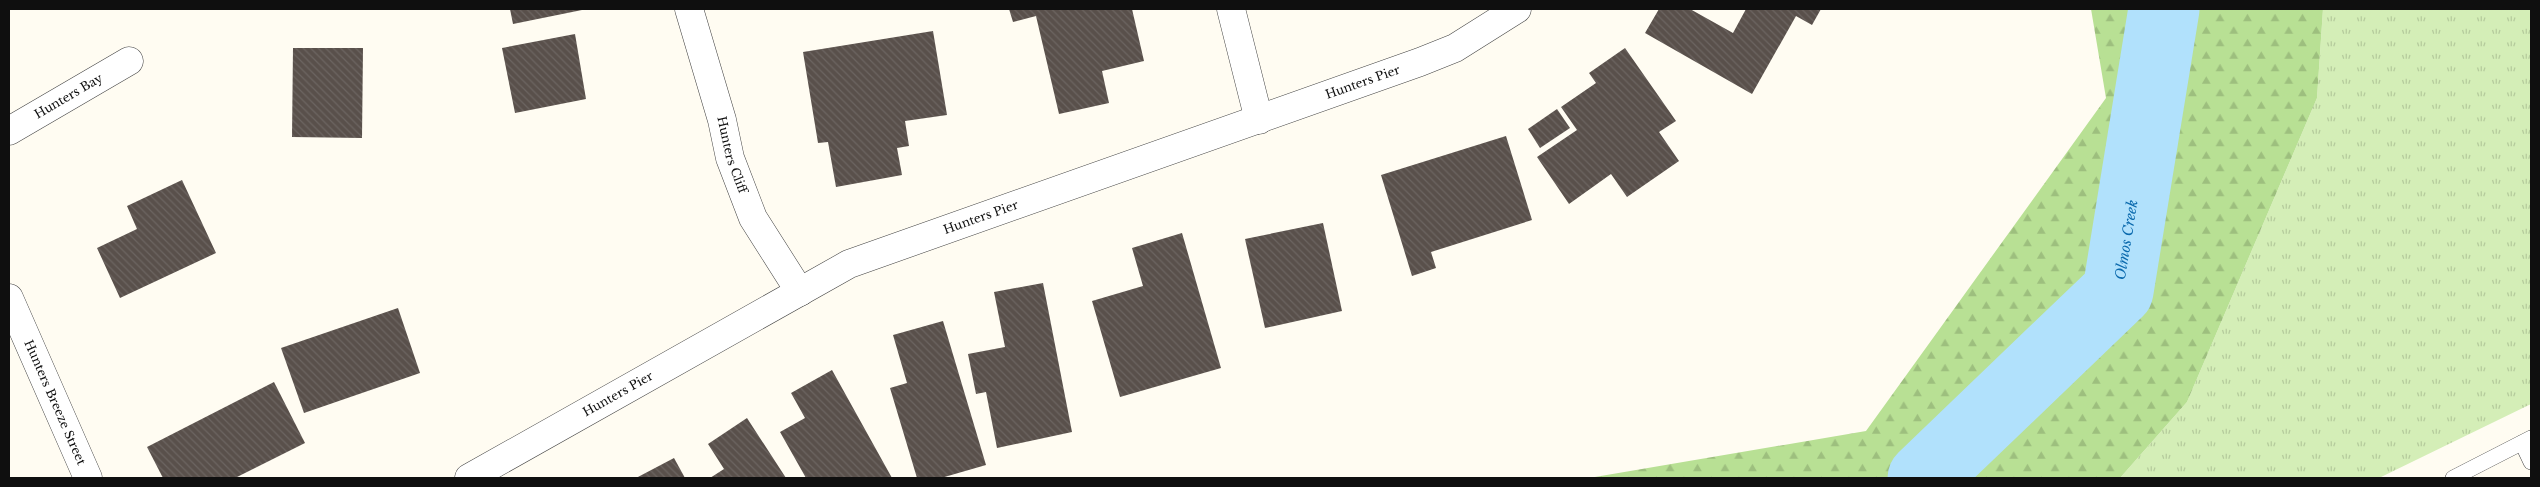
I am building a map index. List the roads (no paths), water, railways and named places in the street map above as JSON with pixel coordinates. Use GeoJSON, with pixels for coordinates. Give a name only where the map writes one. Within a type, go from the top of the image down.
{"type":"FeatureCollection","features":[{"type":"Feature","properties":{"kind":"street","name":"Hunters Cliff"},"geometry":{"type":"LineString","coordinates":[[690,9],[722,120],[730,158],[753,218],[800,292]]}},
{"type":"Feature","properties":{"kind":"street"},"geometry":{"type":"LineString","coordinates":[[1231,9],[1259,120]]}},
{"type":"Feature","properties":{"kind":"street","name":"Hunters Pier"},"geometry":{"type":"LineString","coordinates":[[469,478],[849,264],[1259,120],[1446,51],[1517,9]]}},
{"type":"Feature","properties":{"kind":"street","name":"Hunters Bay"},"geometry":{"type":"LineString","coordinates":[[9,131],[129,61]]}},
{"type":"Feature","properties":{"kind":"street","name":"Hunters Breeze Street"},"geometry":{"type":"LineString","coordinates":[[9,298],[88,478]]}},
{"type":"Feature","properties":{"kind":"lane"},"geometry":{"type":"LineString","coordinates":[[2453,478],[2526,441],[2531,462]]}},
{"type":"Feature","properties":{"kind":"waterway","name":"Olmos Creek"},"geometry":{"type":"LineString","coordinates":[[1923,478],[2118,291],[2164,9]]}}]}
